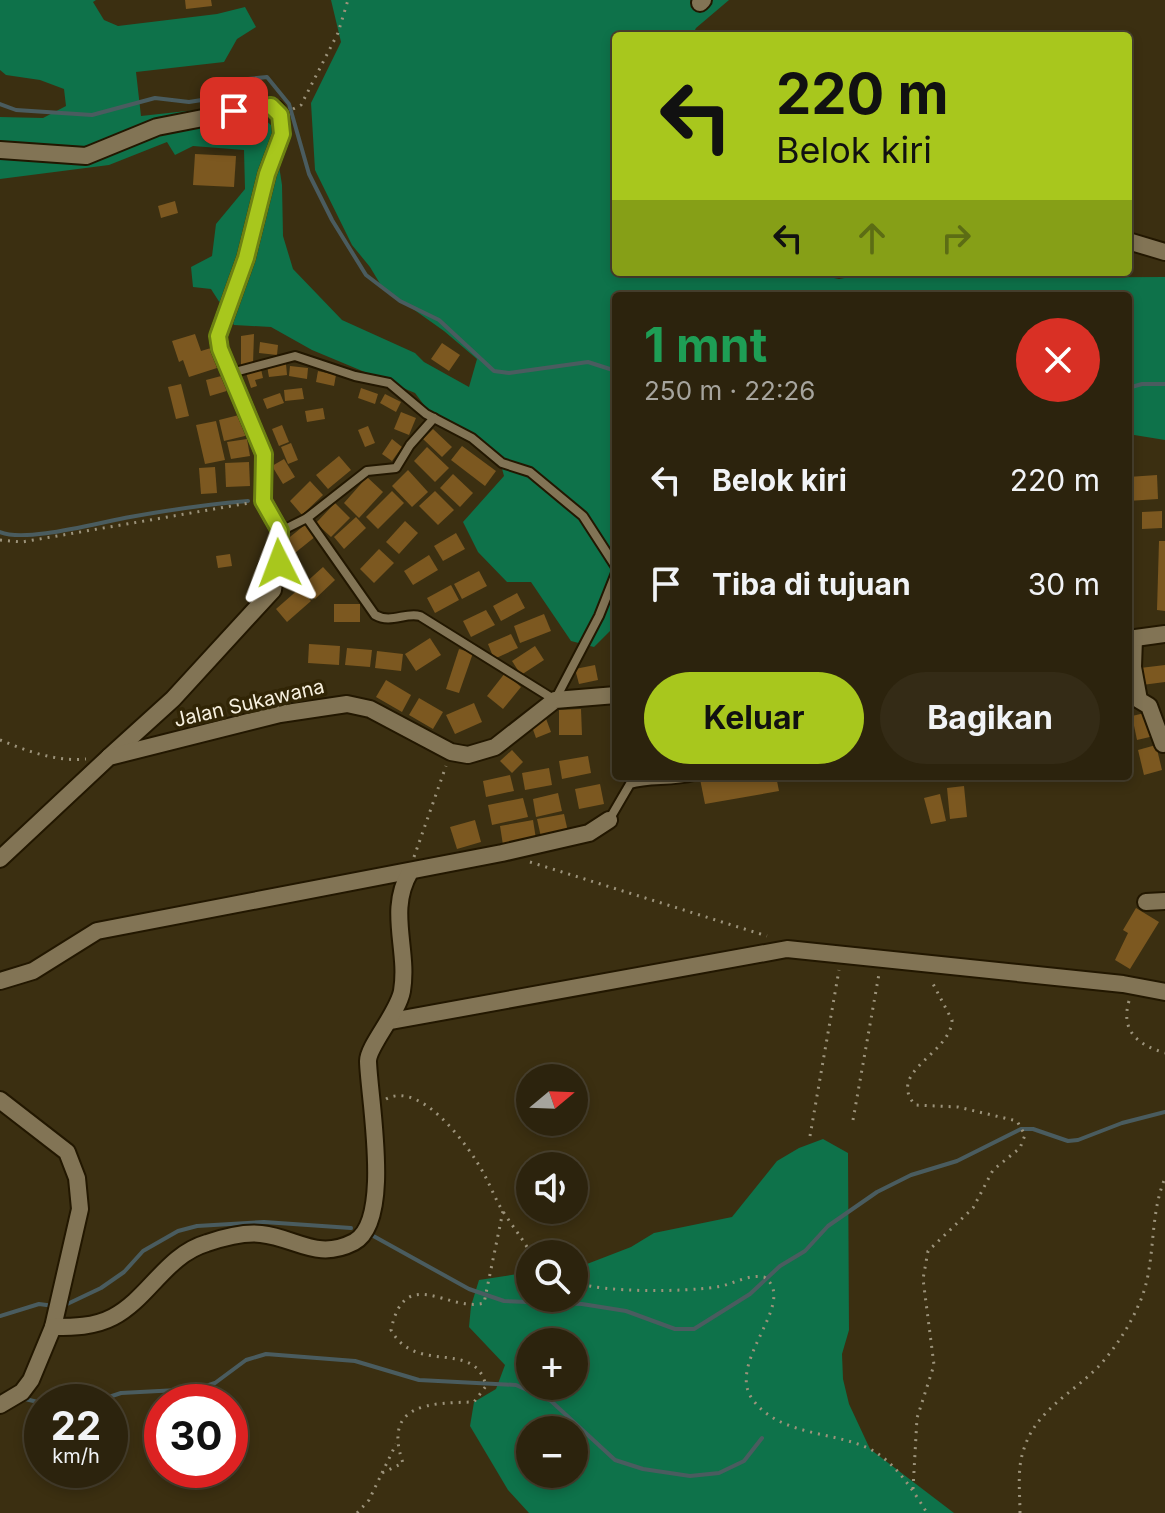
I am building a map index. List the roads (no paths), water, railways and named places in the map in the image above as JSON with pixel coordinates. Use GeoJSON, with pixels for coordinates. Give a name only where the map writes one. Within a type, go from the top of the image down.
{"type":"FeatureCollection","features":[{"type":"Feature","properties":{"kind":"street"},"geometry":{"type":"LineString","coordinates":[[0,150],[86,156],[157,127],[204,117],[264,106],[276,109],[280,115],[282,134],[267,174],[246,258],[220,323],[220,349],[264,454],[263,501],[280,531],[273,590],[173,699],[109,757]]}},
{"type":"Feature","properties":{"kind":"street"},"geometry":{"type":"LineString","coordinates":[[1132,242],[1165,252]]}},
{"type":"Feature","properties":{"kind":"street"},"geometry":{"type":"LineString","coordinates":[[1132,638],[1165,634]]}},
{"type":"Feature","properties":{"kind":"street"},"geometry":{"type":"LineString","coordinates":[[1132,652],[1139,700],[1149,706],[1163,744]]}},
{"type":"Feature","properties":{"kind":"street"},"geometry":{"type":"LineString","coordinates":[[555,700],[612,695]]}},
{"type":"Feature","properties":{"kind":"street","name":"Jalan Sukawana"},"geometry":{"type":"LineString","coordinates":[[3,858],[109,757],[280,714],[347,704],[370,709],[451,752],[468,755],[495,747],[555,700]]}},
{"type":"Feature","properties":{"kind":"street"},"geometry":{"type":"LineString","coordinates":[[0,981],[33,971],[97,931],[502,853],[589,833],[609,820]]}},
{"type":"Feature","properties":{"kind":"street"},"geometry":{"type":"LineString","coordinates":[[53,1327],[81,1327],[112,1318],[129,1307],[176,1258],[206,1243],[261,1234],[328,1252],[357,1240],[369,1225],[376,1193],[368,1055],[391,1021],[402,991],[398,900],[410,872]]}},
{"type":"Feature","properties":{"kind":"street"},"geometry":{"type":"LineString","coordinates":[[1146,902],[1165,901]]}},
{"type":"Feature","properties":{"kind":"street"},"geometry":{"type":"LineString","coordinates":[[391,1021],[787,949],[1165,992]]}},
{"type":"Feature","properties":{"kind":"street"},"geometry":{"type":"LineString","coordinates":[[0,1100],[57,1143],[74,1164],[80,1209],[53,1327],[31,1380],[22,1392],[0,1405]]}},
{"type":"Feature","properties":{"kind":"lane"},"geometry":{"type":"LineString","coordinates":[[230,373],[295,356],[355,376],[389,383],[434,418],[472,438],[502,463],[530,472],[583,516],[612,563]]}},
{"type":"Feature","properties":{"kind":"lane"},"geometry":{"type":"LineString","coordinates":[[280,531],[307,518],[367,471],[396,468],[410,445],[434,418]]}},
{"type":"Feature","properties":{"kind":"lane"},"geometry":{"type":"LineString","coordinates":[[307,518],[375,615],[394,619],[415,614],[429,620],[555,700],[599,616],[612,581]]}},
{"type":"Feature","properties":{"kind":"lane"},"geometry":{"type":"LineString","coordinates":[[609,820],[630,784],[642,780],[677,780]]}},
{"type":"Feature","properties":{"kind":"waterway"},"geometry":{"type":"LineString","coordinates":[[0,104],[16,110],[92,115],[155,98],[189,102],[221,97],[248,79],[267,77],[289,104],[309,174],[332,220],[366,275],[400,301],[439,320],[494,371],[509,373],[588,362],[612,370]]}},
{"type":"Feature","properties":{"kind":"waterway"},"geometry":{"type":"LineString","coordinates":[[1132,387],[1165,384]]}},
{"type":"Feature","properties":{"kind":"waterway"},"geometry":{"type":"LineString","coordinates":[[0,532],[12,535],[45,533],[159,512],[248,501]]}},
{"type":"Feature","properties":{"kind":"waterway"},"geometry":{"type":"LineString","coordinates":[[368,1233],[469,1289],[504,1301],[582,1304],[626,1311],[675,1329],[694,1329],[750,1294],[780,1266],[805,1251],[828,1226],[877,1192],[911,1175],[957,1161],[1021,1129],[1033,1129],[1068,1141],[1078,1140],[1122,1123],[1165,1112]]}},
{"type":"Feature","properties":{"kind":"waterway"},"geometry":{"type":"LineString","coordinates":[[63,1306],[101,1288],[124,1272],[143,1251],[178,1231],[197,1226],[264,1222],[351,1228]]}},
{"type":"Feature","properties":{"kind":"waterway"},"geometry":{"type":"LineString","coordinates":[[0,1316],[39,1304],[54,1306]]}},
{"type":"Feature","properties":{"kind":"waterway"},"geometry":{"type":"LineString","coordinates":[[128,1393],[197,1389],[215,1383],[246,1360],[266,1354],[355,1361],[419,1380],[516,1385],[551,1401],[615,1460],[643,1469],[690,1476],[719,1473],[744,1461],[762,1438]]}}]}
